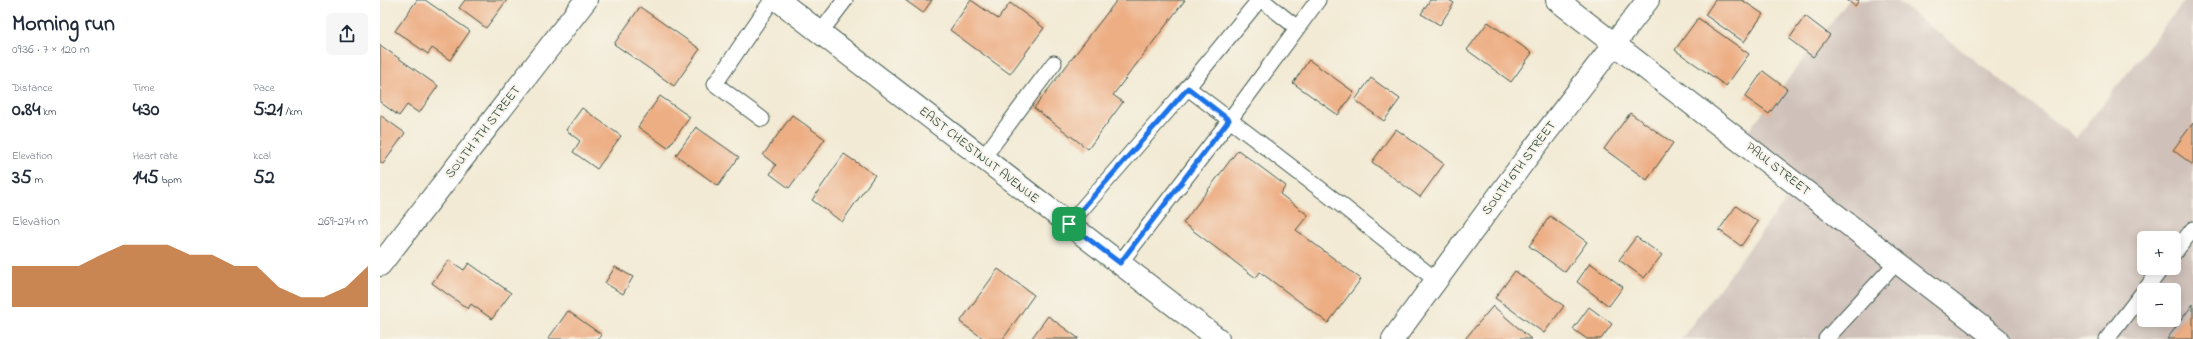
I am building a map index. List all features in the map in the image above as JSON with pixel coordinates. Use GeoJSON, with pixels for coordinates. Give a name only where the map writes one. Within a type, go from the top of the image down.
{"type":"FeatureCollection","features":[{"type":"Feature","properties":{"kind":"street","name":"SOUTH 7TH STREET"},"geometry":{"type":"LineString","coordinates":[[380,265],[586,0]]}},
{"type":"Feature","properties":{"kind":"street","name":"EAST CHESTNUT AVENUE"},"geometry":{"type":"LineString","coordinates":[[778,0],[1218,339]]}},
{"type":"Feature","properties":{"kind":"street","name":"PAUL STREET"},"geometry":{"type":"LineString","coordinates":[[1557,0],[1997,339]]}},
{"type":"Feature","properties":{"kind":"street","name":"SOUTH 6TH STREET"},"geometry":{"type":"LineString","coordinates":[[1393,339],[1525,160],[1648,0]]}},
{"type":"Feature","properties":{"kind":"lane"},"geometry":{"type":"LineString","coordinates":[[762,119],[715,84],[772,0]]}},
{"type":"Feature","properties":{"kind":"lane"},"geometry":{"type":"LineString","coordinates":[[820,33],[845,0]]}},
{"type":"Feature","properties":{"kind":"lane"},"geometry":{"type":"LineString","coordinates":[[1069,224],[1188,88],[1260,0],[1296,27]]}},
{"type":"Feature","properties":{"kind":"lane"},"geometry":{"type":"LineString","coordinates":[[1120,263],[1229,120],[1296,27],[1318,0]]}},
{"type":"Feature","properties":{"kind":"lane"},"geometry":{"type":"LineString","coordinates":[[983,158],[1054,63]]}},
{"type":"Feature","properties":{"kind":"lane"},"geometry":{"type":"LineString","coordinates":[[1188,88],[1340,204],[1436,280]]}},
{"type":"Feature","properties":{"kind":"lane"},"geometry":{"type":"LineString","coordinates":[[2181,244],[2193,229]]}},
{"type":"Feature","properties":{"kind":"lane"},"geometry":{"type":"LineString","coordinates":[[1826,339],[1898,262]]}},
{"type":"Feature","properties":{"kind":"lane"},"geometry":{"type":"LineString","coordinates":[[2107,339],[2137,301]]}},
{"type":"Feature","properties":{"kind":"shaded area"},"geometry":{"type":"Polygon","coordinates":[[[1849,0],[1896,0],[2076,138],[2185,0],[2193,0],[2193,339],[1681,339],[1796,187],[1739,143],[1849,0]]]}},
{"type":"Feature","properties":{"kind":"building"},"geometry":{"type":"Polygon","coordinates":[[[417,0],[425,0],[470,31],[450,60],[432,48],[428,54],[395,31],[417,0]]]}},
{"type":"Feature","properties":{"kind":"building"},"geometry":{"type":"Polygon","coordinates":[[[465,0],[507,0],[486,28],[459,8],[465,0]]]}},
{"type":"Feature","properties":{"kind":"building"},"geometry":{"type":"Polygon","coordinates":[[[905,0],[932,0],[923,13],[905,0]]]}},
{"type":"Feature","properties":{"kind":"building"},"geometry":{"type":"Polygon","coordinates":[[[971,0],[998,19],[1010,3],[1044,28],[1010,74],[950,30],[971,0]]]}},
{"type":"Feature","properties":{"kind":"building"},"geometry":{"type":"Polygon","coordinates":[[[1117,0],[1185,0],[1113,95],[1123,102],[1088,149],[1034,108],[1117,0]]]}},
{"type":"Feature","properties":{"kind":"building"},"geometry":{"type":"Polygon","coordinates":[[[1430,0],[1449,0],[1454,3],[1440,25],[1421,14],[1430,0]]]}},
{"type":"Feature","properties":{"kind":"building"},"geometry":{"type":"Polygon","coordinates":[[[1715,0],[1742,0],[1763,14],[1744,42],[1705,15],[1715,0]]]}},
{"type":"Feature","properties":{"kind":"building"},"geometry":{"type":"Polygon","coordinates":[[[1847,0],[1859,0],[1855,6],[1847,0]]]}},
{"type":"Feature","properties":{"kind":"building"},"geometry":{"type":"Polygon","coordinates":[[[640,7],[700,49],[674,86],[614,44],[640,7]]]}},
{"type":"Feature","properties":{"kind":"building"},"geometry":{"type":"Polygon","coordinates":[[[1805,16],[1830,35],[1813,57],[1789,39],[1805,16]]]}},
{"type":"Feature","properties":{"kind":"building"},"geometry":{"type":"Polygon","coordinates":[[[1698,18],[1749,54],[1726,86],[1675,50],[1698,18]]]}},
{"type":"Feature","properties":{"kind":"building"},"geometry":{"type":"Polygon","coordinates":[[[1488,22],[1532,53],[1511,82],[1467,50],[1488,22]]]}},
{"type":"Feature","properties":{"kind":"building"},"geometry":{"type":"Polygon","coordinates":[[[380,45],[438,86],[419,113],[407,105],[399,116],[380,102],[380,45]]]}},
{"type":"Feature","properties":{"kind":"building"},"geometry":{"type":"Polygon","coordinates":[[[1309,60],[1354,92],[1338,115],[1293,83],[1309,60]]]}},
{"type":"Feature","properties":{"kind":"building"},"geometry":{"type":"Polygon","coordinates":[[[1763,71],[1787,89],[1769,114],[1745,97],[1763,71]]]}},
{"type":"Feature","properties":{"kind":"building"},"geometry":{"type":"Polygon","coordinates":[[[1371,78],[1400,99],[1384,121],[1355,100],[1371,78]]]}},
{"type":"Feature","properties":{"kind":"building"},"geometry":{"type":"Polygon","coordinates":[[[660,96],[690,117],[668,148],[638,127],[660,96]]]}},
{"type":"Feature","properties":{"kind":"building"},"geometry":{"type":"Polygon","coordinates":[[[582,108],[621,136],[597,169],[573,152],[580,141],[566,130],[582,108]]]}},
{"type":"Feature","properties":{"kind":"building"},"geometry":{"type":"Polygon","coordinates":[[[1630,113],[1673,143],[1647,180],[1604,149],[1630,113]]]}},
{"type":"Feature","properties":{"kind":"building"},"geometry":{"type":"Polygon","coordinates":[[[380,115],[405,133],[383,164],[380,162],[380,115]]]}},
{"type":"Feature","properties":{"kind":"building"},"geometry":{"type":"Polygon","coordinates":[[[792,115],[825,139],[789,188],[770,174],[776,165],[763,155],[792,115]]]}},
{"type":"Feature","properties":{"kind":"building"},"geometry":{"type":"Polygon","coordinates":[[[2193,123],[2193,165],[2173,150],[2193,123]]]}},
{"type":"Feature","properties":{"kind":"building"},"geometry":{"type":"Polygon","coordinates":[[[696,127],[739,157],[718,186],[676,155],[696,127]]]}},
{"type":"Feature","properties":{"kind":"building"},"geometry":{"type":"Polygon","coordinates":[[[1396,129],[1444,164],[1420,197],[1372,162],[1396,129]]]}},
{"type":"Feature","properties":{"kind":"building"},"geometry":{"type":"Polygon","coordinates":[[[1238,150],[1286,186],[1280,194],[1308,215],[1296,230],[1361,279],[1328,323],[1260,272],[1256,278],[1183,223],[1238,150]]]}},
{"type":"Feature","properties":{"kind":"building"},"geometry":{"type":"Polygon","coordinates":[[[844,154],[875,175],[842,222],[812,200],[844,154]]]}},
{"type":"Feature","properties":{"kind":"building"},"geometry":{"type":"Polygon","coordinates":[[[1736,206],[1758,222],[1741,246],[1719,230],[1736,206]]]}},
{"type":"Feature","properties":{"kind":"building"},"geometry":{"type":"Polygon","coordinates":[[[1550,216],[1587,242],[1565,272],[1529,246],[1550,216]]]}},
{"type":"Feature","properties":{"kind":"building"},"geometry":{"type":"Polygon","coordinates":[[[1636,237],[1662,255],[1644,278],[1619,260],[1636,237]]]}},
{"type":"Feature","properties":{"kind":"building"},"geometry":{"type":"Polygon","coordinates":[[[449,260],[464,270],[469,263],[511,293],[492,319],[471,304],[468,309],[432,283],[449,260]]]}},
{"type":"Feature","properties":{"kind":"building"},"geometry":{"type":"Polygon","coordinates":[[[1590,263],[1623,287],[1609,306],[1577,282],[1590,263]]]}},
{"type":"Feature","properties":{"kind":"building"},"geometry":{"type":"Polygon","coordinates":[[[615,267],[633,277],[623,294],[605,283],[615,267]]]}},
{"type":"Feature","properties":{"kind":"building"},"geometry":{"type":"Polygon","coordinates":[[[998,269],[1034,295],[1003,339],[984,339],[960,322],[998,269]]]}},
{"type":"Feature","properties":{"kind":"building"},"geometry":{"type":"Polygon","coordinates":[[[1515,271],[1564,306],[1544,333],[1495,298],[1515,271]]]}},
{"type":"Feature","properties":{"kind":"building"},"geometry":{"type":"Polygon","coordinates":[[[2193,304],[2193,339],[2167,339],[2176,327],[2181,327],[2181,320],[2193,304]]]}},
{"type":"Feature","properties":{"kind":"building"},"geometry":{"type":"Polygon","coordinates":[[[1493,306],[1531,339],[1465,339],[1493,306]]]}},
{"type":"Feature","properties":{"kind":"building"},"geometry":{"type":"Polygon","coordinates":[[[1589,307],[1612,324],[1601,339],[1587,339],[1573,329],[1589,307]]]}},
{"type":"Feature","properties":{"kind":"building"},"geometry":{"type":"Polygon","coordinates":[[[568,311],[602,335],[599,339],[548,339],[568,311]]]}},
{"type":"Feature","properties":{"kind":"building"},"geometry":{"type":"Polygon","coordinates":[[[1048,316],[1078,338],[1078,339],[1031,339],[1048,316]]]}},
{"type":"Feature","properties":{"kind":"route"},"geometry":{"type":"LineString","coordinates":[[1188,88],[1229,120],[1120,263],[1069,224],[1117,167],[1188,88]]}}]}
